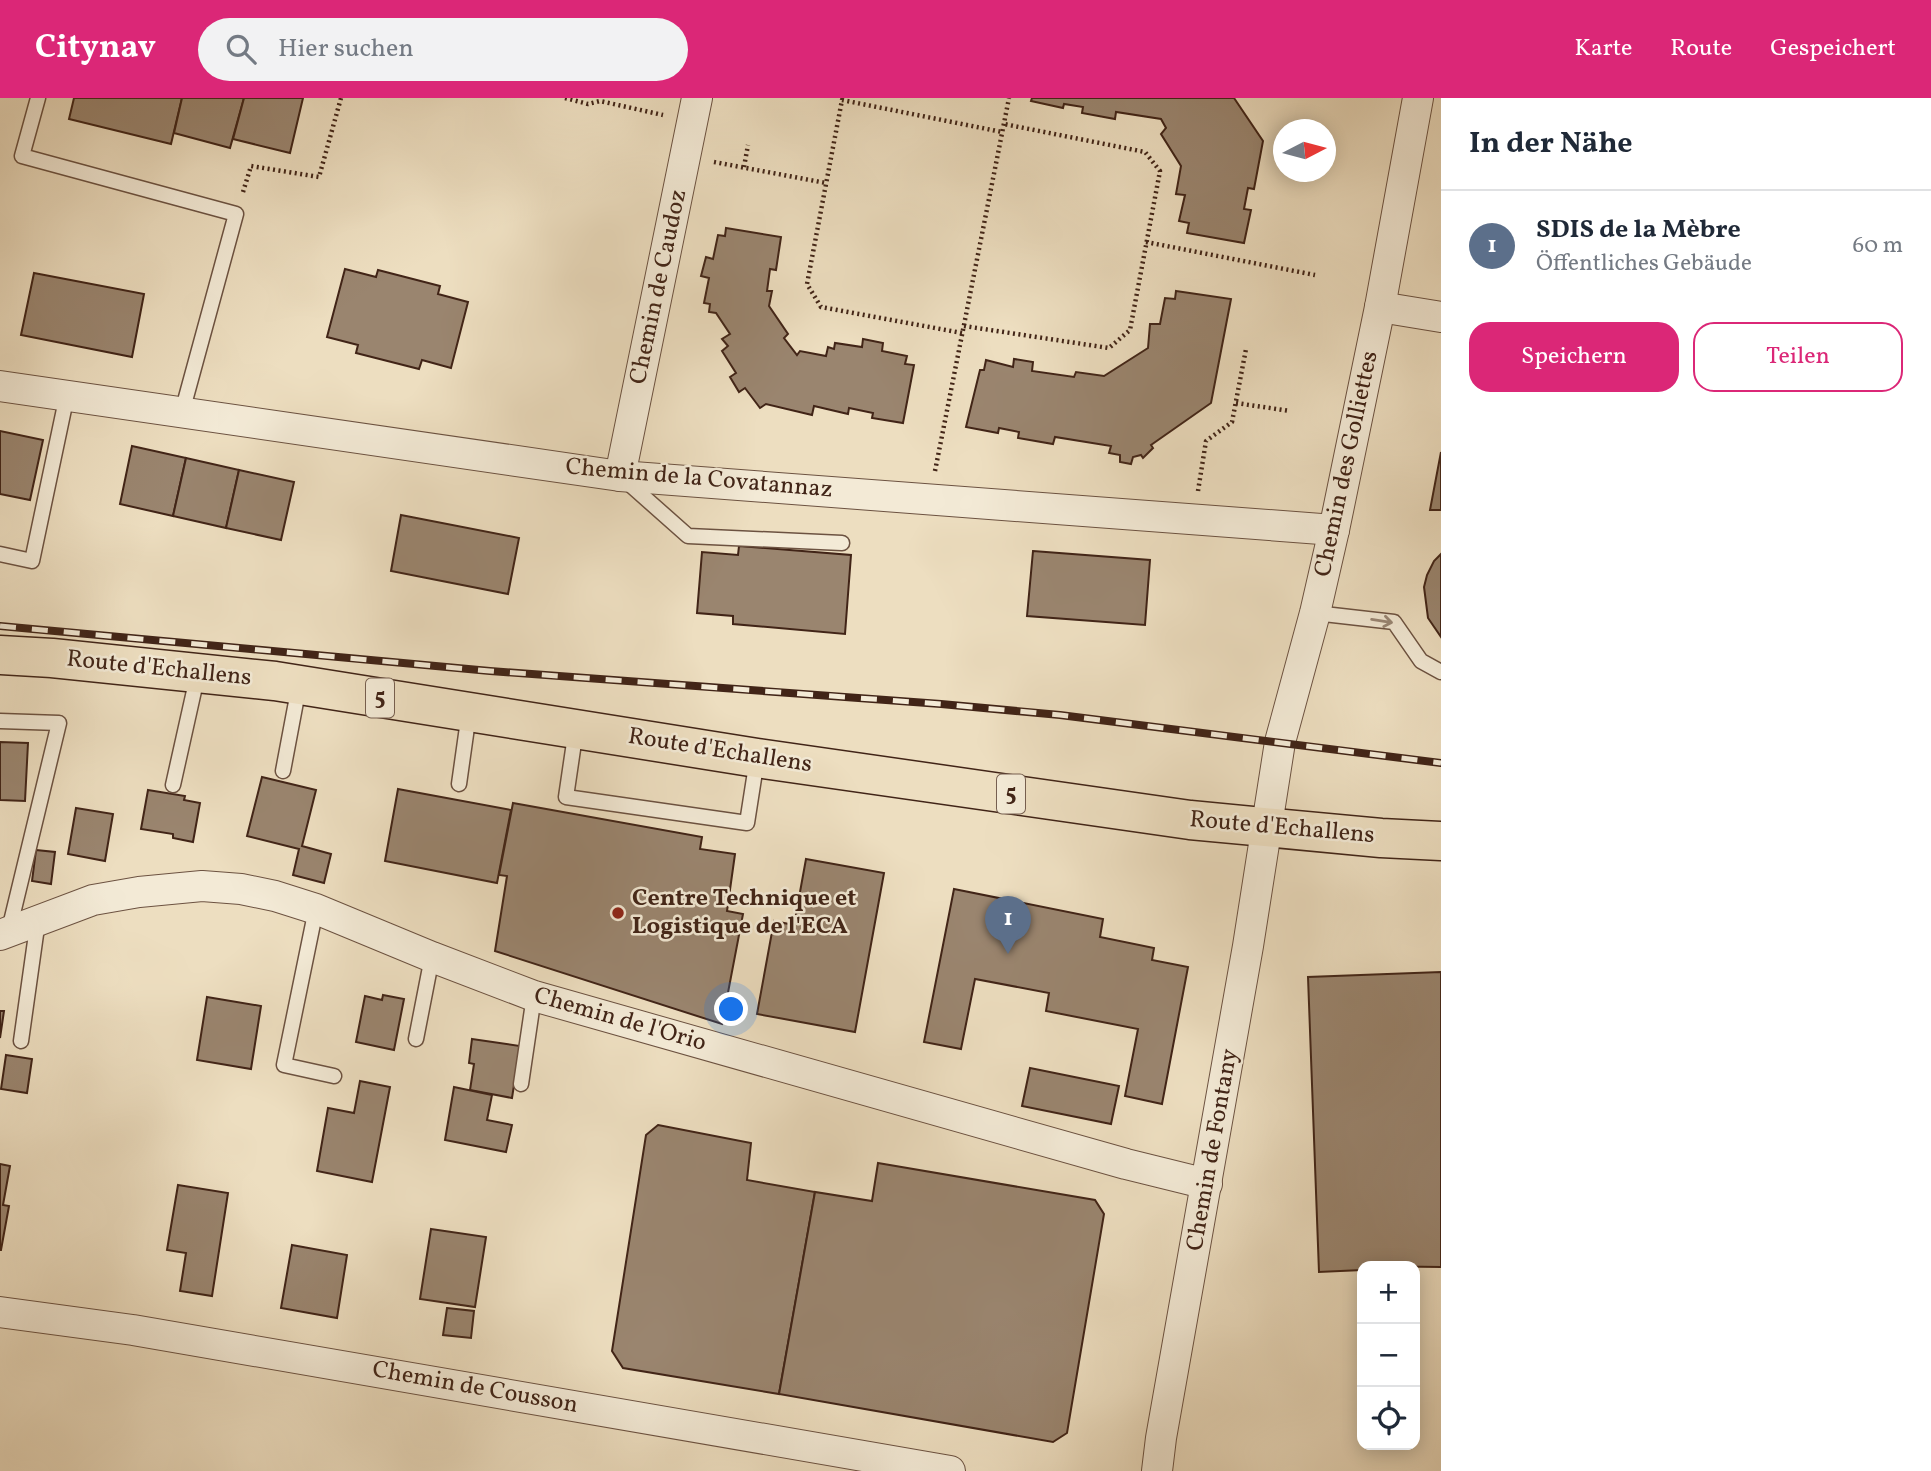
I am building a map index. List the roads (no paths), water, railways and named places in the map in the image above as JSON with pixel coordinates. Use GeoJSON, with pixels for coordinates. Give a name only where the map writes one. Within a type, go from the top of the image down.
{"type":"FeatureCollection","features":[{"type":"Feature","properties":{"kind":"main road","name":"Route d'Echallens"},"geometry":{"type":"LineString","coordinates":[[0,654],[299,685],[757,758],[1191,820],[1441,841]]}},
{"type":"Feature","properties":{"kind":"street","name":"Chemin des Golliettes"},"geometry":{"type":"LineString","coordinates":[[1265,828],[1280,742],[1334,530],[1380,307],[1418,98]]}},
{"type":"Feature","properties":{"kind":"street","name":"Chemin de Caudoz"},"geometry":{"type":"LineString","coordinates":[[620,476],[695,110]]}},
{"type":"Feature","properties":{"kind":"street"},"geometry":{"type":"LineString","coordinates":[[1380,307],[1441,317]]}},
{"type":"Feature","properties":{"kind":"street","name":"Chemin de la Covatannaz"},"geometry":{"type":"LineString","coordinates":[[0,386],[620,476],[1334,530]]}},
{"type":"Feature","properties":{"kind":"street","name":"Chemin de Fontany"},"geometry":{"type":"LineString","coordinates":[[1157,1471],[1160,1438],[1248,946],[1265,828]]}},
{"type":"Feature","properties":{"kind":"street","name":"Chemin de l'Orio"},"geometry":{"type":"LineString","coordinates":[[4,932],[93,900],[139,892],[202,886],[241,889],[275,896],[316,909],[534,996],[1113,1160],[1207,1184]]}},
{"type":"Feature","properties":{"kind":"street","name":"Chemin de Cousson"},"geometry":{"type":"LineString","coordinates":[[0,1312],[147,1332],[950,1471]]}},
{"type":"Feature","properties":{"kind":"lane"},"geometry":{"type":"LineString","coordinates":[[38,98],[22,156],[236,214],[183,412]]}},
{"type":"Feature","properties":{"kind":"lane"},"geometry":{"type":"LineString","coordinates":[[0,554],[32,561],[67,395]]}},
{"type":"Feature","properties":{"kind":"lane"},"geometry":{"type":"LineString","coordinates":[[620,476],[688,536],[842,543]]}},
{"type":"Feature","properties":{"kind":"lane"},"geometry":{"type":"LineString","coordinates":[[1315,613],[1394,622],[1421,661],[1441,672]]}},
{"type":"Feature","properties":{"kind":"lane"},"geometry":{"type":"LineString","coordinates":[[173,785],[198,673]]}},
{"type":"Feature","properties":{"kind":"lane"},"geometry":{"type":"LineString","coordinates":[[283,771],[299,685]]}},
{"type":"Feature","properties":{"kind":"lane"},"geometry":{"type":"LineString","coordinates":[[458,784],[470,712]]}},
{"type":"Feature","properties":{"kind":"lane"},"geometry":{"type":"LineString","coordinates":[[0,721],[59,723],[4,932]]}},
{"type":"Feature","properties":{"kind":"lane"},"geometry":{"type":"LineString","coordinates":[[576,729],[566,797],[747,823],[757,758]]}},
{"type":"Feature","properties":{"kind":"lane"},"geometry":{"type":"LineString","coordinates":[[316,909],[284,1065],[334,1076]]}},
{"type":"Feature","properties":{"kind":"lane"},"geometry":{"type":"LineString","coordinates":[[22,1041],[38,919]]}},
{"type":"Feature","properties":{"kind":"lane"},"geometry":{"type":"LineString","coordinates":[[416,1039],[432,957]]}},
{"type":"Feature","properties":{"kind":"lane"},"geometry":{"type":"LineString","coordinates":[[521,1084],[534,996]]}},
{"type":"Feature","properties":{"kind":"railway"},"geometry":{"type":"LineString","coordinates":[[0,626],[490,671],[1060,715],[1441,763]]}},
{"type":"Feature","properties":{"kind":"place","name":"Centre Technique et Logistique de l'ECA"},"geometry":{"type":"Point","coordinates":[618,913]}},
{"type":"Feature","properties":{"kind":"place","name":"SDIS de la Mèbre"},"geometry":{"type":"Point","coordinates":[1008,954]}}]}
